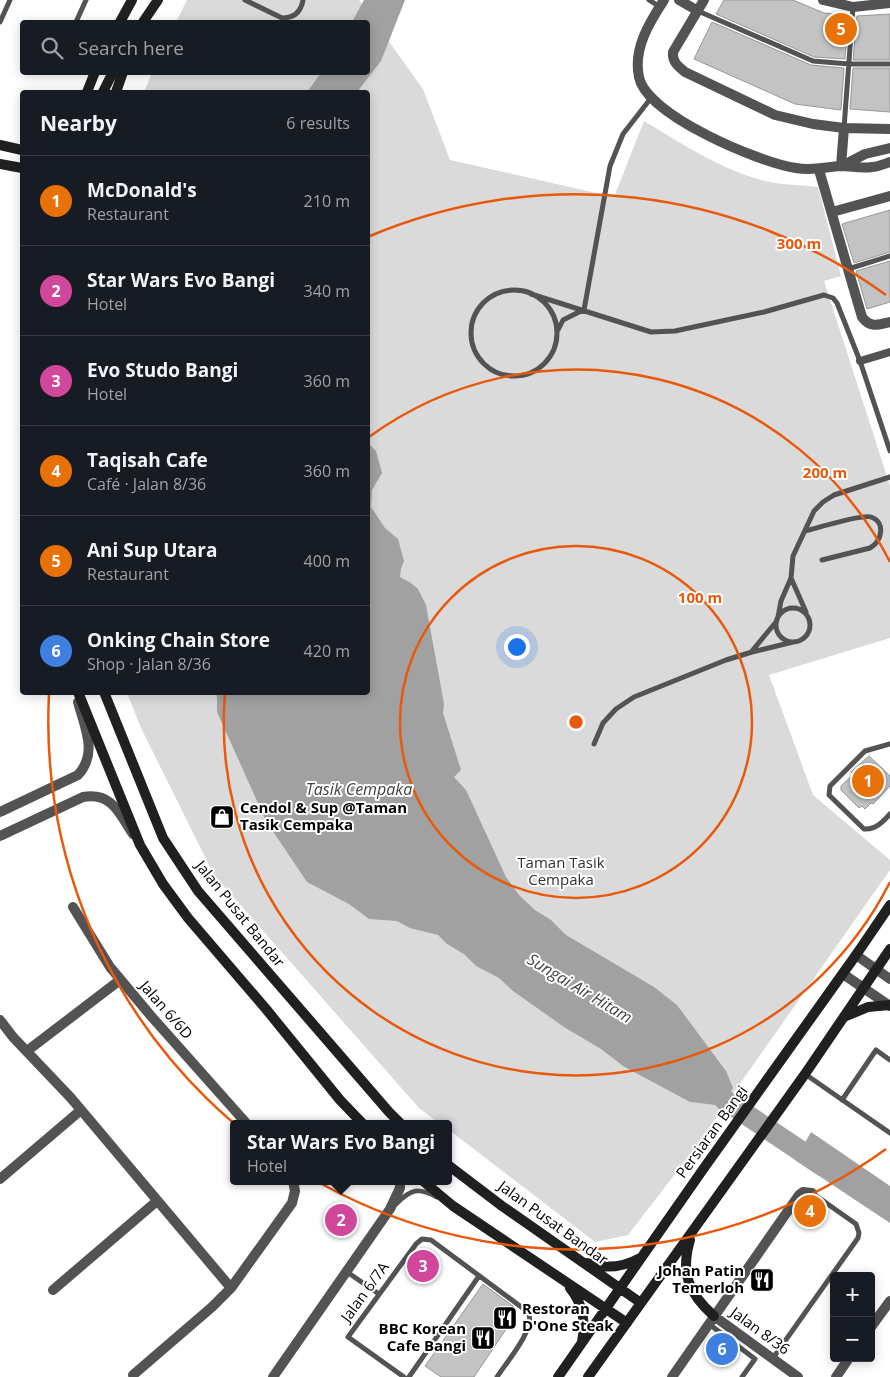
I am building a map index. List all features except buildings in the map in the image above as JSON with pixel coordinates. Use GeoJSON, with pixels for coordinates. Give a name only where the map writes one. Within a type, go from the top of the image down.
{"type":"FeatureCollection","features":[{"type":"Feature","properties":{"kind":"main road"},"geometry":{"type":"LineString","coordinates":[[121,20],[132,0]]}},
{"type":"Feature","properties":{"kind":"main road"},"geometry":{"type":"LineString","coordinates":[[144,20],[158,0]]}},
{"type":"Feature","properties":{"kind":"main road"},"geometry":{"type":"LineString","coordinates":[[88,90],[93,75]]}},
{"type":"Feature","properties":{"kind":"main road"},"geometry":{"type":"LineString","coordinates":[[104,90],[112,75]]}},
{"type":"Feature","properties":{"kind":"main road"},"geometry":{"type":"LineString","coordinates":[[117,90],[122,75]]}},
{"type":"Feature","properties":{"kind":"main road"},"geometry":{"type":"LineString","coordinates":[[1,145],[20,145]]}},
{"type":"Feature","properties":{"kind":"main road"},"geometry":{"type":"LineString","coordinates":[[1,145],[20,150]]}},
{"type":"Feature","properties":{"kind":"main road"},"geometry":{"type":"LineString","coordinates":[[3,164],[20,168]]}},
{"type":"Feature","properties":{"kind":"main road"},"geometry":{"type":"LineString","coordinates":[[3,164],[20,176]]}},
{"type":"Feature","properties":{"kind":"main road"},"geometry":{"type":"LineString","coordinates":[[78,695],[140,845],[163,884],[188,918],[266,1009],[340,1100],[359,1120]]}},
{"type":"Feature","properties":{"kind":"main road","name":"Jalan Pusat Bandar"},"geometry":{"type":"LineString","coordinates":[[105,695],[162,838],[198,891],[397,1120]]}},
{"type":"Feature","properties":{"kind":"main road","name":"Persiaran Bangi"},"geometry":{"type":"LineString","coordinates":[[558,1377],[890,905]]}},
{"type":"Feature","properties":{"kind":"main road"},"geometry":{"type":"LineString","coordinates":[[588,1377],[805,1074],[890,949]]}},
{"type":"Feature","properties":{"kind":"main road"},"geometry":{"type":"LineString","coordinates":[[843,1018],[868,1006],[890,1006]]}},
{"type":"Feature","properties":{"kind":"main road","name":"Jalan Pusat Bandar"},"geometry":{"type":"LineString","coordinates":[[452,1168],[572,1256],[641,1303]]}},
{"type":"Feature","properties":{"kind":"main road"},"geometry":{"type":"LineString","coordinates":[[428,1185],[453,1206],[627,1323]]}},
{"type":"Feature","properties":{"kind":"main road"},"geometry":{"type":"LineString","coordinates":[[693,1232],[686,1255],[686,1274],[692,1293],[705,1308],[712,1320]]}},
{"type":"Feature","properties":{"kind":"main road"},"geometry":{"type":"LineString","coordinates":[[572,1256],[594,1265],[607,1267],[626,1265],[641,1258]]}},
{"type":"Feature","properties":{"kind":"main road"},"geometry":{"type":"LineString","coordinates":[[558,1276],[576,1295],[582,1307],[584,1326],[581,1345]]}},
{"type":"Feature","properties":{"kind":"street"},"geometry":{"type":"LineString","coordinates":[[679,0],[698,11]]}},
{"type":"Feature","properties":{"kind":"street"},"geometry":{"type":"LineString","coordinates":[[704,0],[673,52],[672,59],[685,72],[775,115],[814,124],[844,128],[890,130]]}},
{"type":"Feature","properties":{"kind":"street"},"geometry":{"type":"LineString","coordinates":[[823,0],[853,7],[890,3]]}},
{"type":"Feature","properties":{"kind":"street"},"geometry":{"type":"LineString","coordinates":[[662,3],[642,38],[637,59],[639,79],[651,98],[665,110],[742,151],[788,166],[819,170],[841,166],[872,168],[890,162]]}},
{"type":"Feature","properties":{"kind":"street"},"geometry":{"type":"LineString","coordinates":[[841,166],[844,128]]}},
{"type":"Feature","properties":{"kind":"street"},"geometry":{"type":"LineString","coordinates":[[841,166],[865,154],[890,148]]}},
{"type":"Feature","properties":{"kind":"street"},"geometry":{"type":"LineString","coordinates":[[819,170],[862,317],[865,322],[877,326],[890,322]]}},
{"type":"Feature","properties":{"kind":"street"},"geometry":{"type":"LineString","coordinates":[[832,212],[890,196]]}},
{"type":"Feature","properties":{"kind":"street"},"geometry":{"type":"LineString","coordinates":[[860,361],[890,352]]}},
{"type":"Feature","properties":{"kind":"street"},"geometry":{"type":"LineString","coordinates":[[0,812],[78,775],[85,767],[89,748],[78,695]]}},
{"type":"Feature","properties":{"kind":"street"},"geometry":{"type":"LineString","coordinates":[[0,836],[83,797],[94,795],[112,804],[140,845]]}},
{"type":"Feature","properties":{"kind":"street","name":"Jalan 6/6D"},"geometry":{"type":"LineString","coordinates":[[73,907],[120,980],[243,1120]]}},
{"type":"Feature","properties":{"kind":"street"},"geometry":{"type":"LineString","coordinates":[[856,955],[890,979]]}},
{"type":"Feature","properties":{"kind":"street"},"geometry":{"type":"LineString","coordinates":[[843,974],[890,1006]]}},
{"type":"Feature","properties":{"kind":"street"},"geometry":{"type":"LineString","coordinates":[[27,1051],[120,980]]}},
{"type":"Feature","properties":{"kind":"street"},"geometry":{"type":"LineString","coordinates":[[0,1020],[81,1110],[231,1288]]}},
{"type":"Feature","properties":{"kind":"street"},"geometry":{"type":"LineString","coordinates":[[0,1178],[81,1110]]}},
{"type":"Feature","properties":{"kind":"street"},"geometry":{"type":"LineString","coordinates":[[133,1375],[212,1307],[231,1288],[292,1204],[295,1191],[294,1185]]}},
{"type":"Feature","properties":{"kind":"street"},"geometry":{"type":"LineString","coordinates":[[273,1377],[390,1209],[400,1185]]}},
{"type":"Feature","properties":{"kind":"street","name":"Jalan 8/36"},"geometry":{"type":"LineString","coordinates":[[798,1377],[773,1358],[712,1320],[799,1195],[803,1192],[812,1192]]}},
{"type":"Feature","properties":{"kind":"street"},"geometry":{"type":"LineString","coordinates":[[53,1290],[157,1201]]}},
{"type":"Feature","properties":{"kind":"street"},"geometry":{"type":"LineString","coordinates":[[875,1322],[890,1301]]}},
{"type":"Feature","properties":{"kind":"street"},"geometry":{"type":"LineString","coordinates":[[672,1377],[712,1320]]}},
{"type":"Feature","properties":{"kind":"street"},"geometry":{"type":"LineString","coordinates":[[836,1377],[846,1362]]}},
{"type":"Feature","properties":{"kind":"lane"},"geometry":{"type":"LineString","coordinates":[[0,22],[2,12],[10,0]]}},
{"type":"Feature","properties":{"kind":"lane"},"geometry":{"type":"LineString","coordinates":[[77,20],[86,0]]}},
{"type":"Feature","properties":{"kind":"lane"},"geometry":{"type":"LineString","coordinates":[[245,0],[282,18],[289,18],[299,11],[303,0]]}},
{"type":"Feature","properties":{"kind":"lane"},"geometry":{"type":"LineString","coordinates":[[649,0],[662,3]]}},
{"type":"Feature","properties":{"kind":"lane"},"geometry":{"type":"LineString","coordinates":[[844,128],[853,7]]}},
{"type":"Feature","properties":{"kind":"lane"},"geometry":{"type":"LineString","coordinates":[[698,11],[813,61],[849,64],[890,64]]}},
{"type":"Feature","properties":{"kind":"lane"},"geometry":{"type":"LineString","coordinates":[[584,310],[610,166],[623,134],[651,98]]}},
{"type":"Feature","properties":{"kind":"lane"},"geometry":{"type":"LineString","coordinates":[[848,268],[890,256]]}},
{"type":"Feature","properties":{"kind":"lane"},"geometry":{"type":"LineString","coordinates":[[531,294],[543,301],[552,311],[557,324],[557,338],[554,351],[536,371],[523,376],[508,376],[494,372],[482,362],[474,350],[471,335],[473,320],[480,307],[492,297],[504,292],[518,290],[584,310],[651,332],[675,331],[764,312],[824,295],[833,298],[837,303],[860,361],[890,452]]}},
{"type":"Feature","properties":{"kind":"lane"},"geometry":{"type":"LineString","coordinates":[[557,331],[563,320],[584,310]]}},
{"type":"Feature","properties":{"kind":"lane"},"geometry":{"type":"LineString","coordinates":[[793,642],[787,641],[778,634],[777,620],[781,601],[791,578],[793,556],[814,511],[834,495],[890,477]]}},
{"type":"Feature","properties":{"kind":"lane"},"geometry":{"type":"LineString","coordinates":[[805,531],[865,516],[875,519],[879,524],[880,539],[870,548],[822,560]]}},
{"type":"Feature","properties":{"kind":"lane"},"geometry":{"type":"LineString","coordinates":[[594,744],[603,723],[616,709],[634,697],[702,669],[752,652],[804,638],[810,629],[811,623],[791,578]]}},
{"type":"Feature","properties":{"kind":"lane"},"geometry":{"type":"LineString","coordinates":[[752,652],[786,609],[791,607],[802,609],[806,613]]}},
{"type":"Feature","properties":{"kind":"lane"},"geometry":{"type":"LineString","coordinates":[[890,744],[865,751],[830,786],[828,795],[864,829],[877,826],[890,814]]}},
{"type":"Feature","properties":{"kind":"lane"},"geometry":{"type":"LineString","coordinates":[[842,1100],[876,1050],[890,1060]]}},
{"type":"Feature","properties":{"kind":"lane"},"geometry":{"type":"LineString","coordinates":[[805,1074],[890,1133]]}},
{"type":"Feature","properties":{"kind":"lane"},"geometry":{"type":"LineString","coordinates":[[390,1209],[405,1194],[417,1191],[432,1195],[453,1206]]}},
{"type":"Feature","properties":{"kind":"lane"},"geometry":{"type":"LineString","coordinates":[[773,1358],[858,1238],[859,1233],[856,1224],[812,1192]]}},
{"type":"Feature","properties":{"kind":"lane","name":"Jalan 6/7A"},"geometry":{"type":"LineString","coordinates":[[404,1377],[348,1337],[416,1244],[422,1239],[431,1240],[479,1276]]}},
{"type":"Feature","properties":{"kind":"lane"},"geometry":{"type":"LineString","coordinates":[[347,1272],[379,1294]]}},
{"type":"Feature","properties":{"kind":"lane"},"geometry":{"type":"LineString","coordinates":[[409,1377],[479,1276],[524,1309],[529,1316],[524,1338],[496,1377]]}},
{"type":"Feature","properties":{"kind":"lane"},"geometry":{"type":"LineString","coordinates":[[712,1320],[755,1359],[742,1377]]}},
{"type":"Feature","properties":{"kind":"green space","name":"Taman Tasik Cempaka"},"geometry":{"type":"Polygon","coordinates":[[[187,0],[359,0],[423,89],[450,160],[614,197],[644,121],[700,154],[745,175],[775,183],[818,187],[841,276],[824,281],[890,486],[890,638],[769,675],[813,795],[890,860],[890,870],[692,1152],[628,1235],[595,1242],[452,1132],[452,1120],[435,1120],[419,1108],[214,875],[141,728],[128,695],[370,695],[370,90],[145,90],[151,75],[370,75],[370,20],[177,20],[187,0]]]}},
{"type":"Feature","properties":{"kind":"water"},"geometry":{"type":"Polygon","coordinates":[[[364,0],[405,0],[381,61],[359,90],[308,90],[320,75],[370,75],[370,20],[353,20],[364,0]]]}},
{"type":"Feature","properties":{"kind":"water","name":"Tasik Cempaka"},"geometry":{"type":"Polygon","coordinates":[[[370,445],[376,451],[382,473],[372,490],[371,507],[385,528],[398,539],[404,561],[400,577],[418,589],[426,605],[444,704],[443,713],[461,770],[454,777],[466,790],[506,877],[520,896],[535,910],[551,920],[566,935],[654,987],[677,1005],[726,1071],[733,1088],[726,1101],[716,1105],[690,1102],[623,1066],[601,1049],[564,1027],[513,991],[499,978],[476,966],[464,954],[447,944],[438,935],[410,928],[397,921],[369,919],[349,904],[307,882],[266,821],[217,712],[217,696],[370,695],[370,445]]]}},
{"type":"Feature","properties":{"kind":"water"},"geometry":{"type":"Polygon","coordinates":[[[811,1132],[890,1186],[890,1223],[795,1160],[811,1132]]]}},
{"type":"Feature","properties":{"kind":"waterway","name":"Sungai Air Hitam"},"geometry":{"type":"LineString","coordinates":[[706,1082],[726,1101],[823,1166]]}},
{"type":"Feature","properties":{"kind":"place","name":"Ani Sup Utara"},"geometry":{"type":"Point","coordinates":[841,29]}},
{"type":"Feature","properties":{"kind":"place","name":"McDonald's"},"geometry":{"type":"Point","coordinates":[868,781]}},
{"type":"Feature","properties":{"kind":"place","name":"Cendol & Sup @Taman Tasik Cempaka"},"geometry":{"type":"Point","coordinates":[222,817]}},
{"type":"Feature","properties":{"kind":"place","name":"Taqisah Cafe"},"geometry":{"type":"Point","coordinates":[810,1211]}},
{"type":"Feature","properties":{"kind":"place","name":"Star Wars Evo Bangi"},"geometry":{"type":"Point","coordinates":[341,1220]}},
{"type":"Feature","properties":{"kind":"place","name":"Evo Studo Bangi"},"geometry":{"type":"Point","coordinates":[423,1266]}},
{"type":"Feature","properties":{"kind":"place","name":"Johan Patin Temerloh"},"geometry":{"type":"Point","coordinates":[762,1280]}},
{"type":"Feature","properties":{"kind":"place","name":"Restoran D'One Steak"},"geometry":{"type":"Point","coordinates":[505,1318]}},
{"type":"Feature","properties":{"kind":"place","name":"BBC Korean Cafe Bangi"},"geometry":{"type":"Point","coordinates":[483,1338]}},
{"type":"Feature","properties":{"kind":"place","name":"Onking Chain Store"},"geometry":{"type":"Point","coordinates":[722,1349]}}]}
